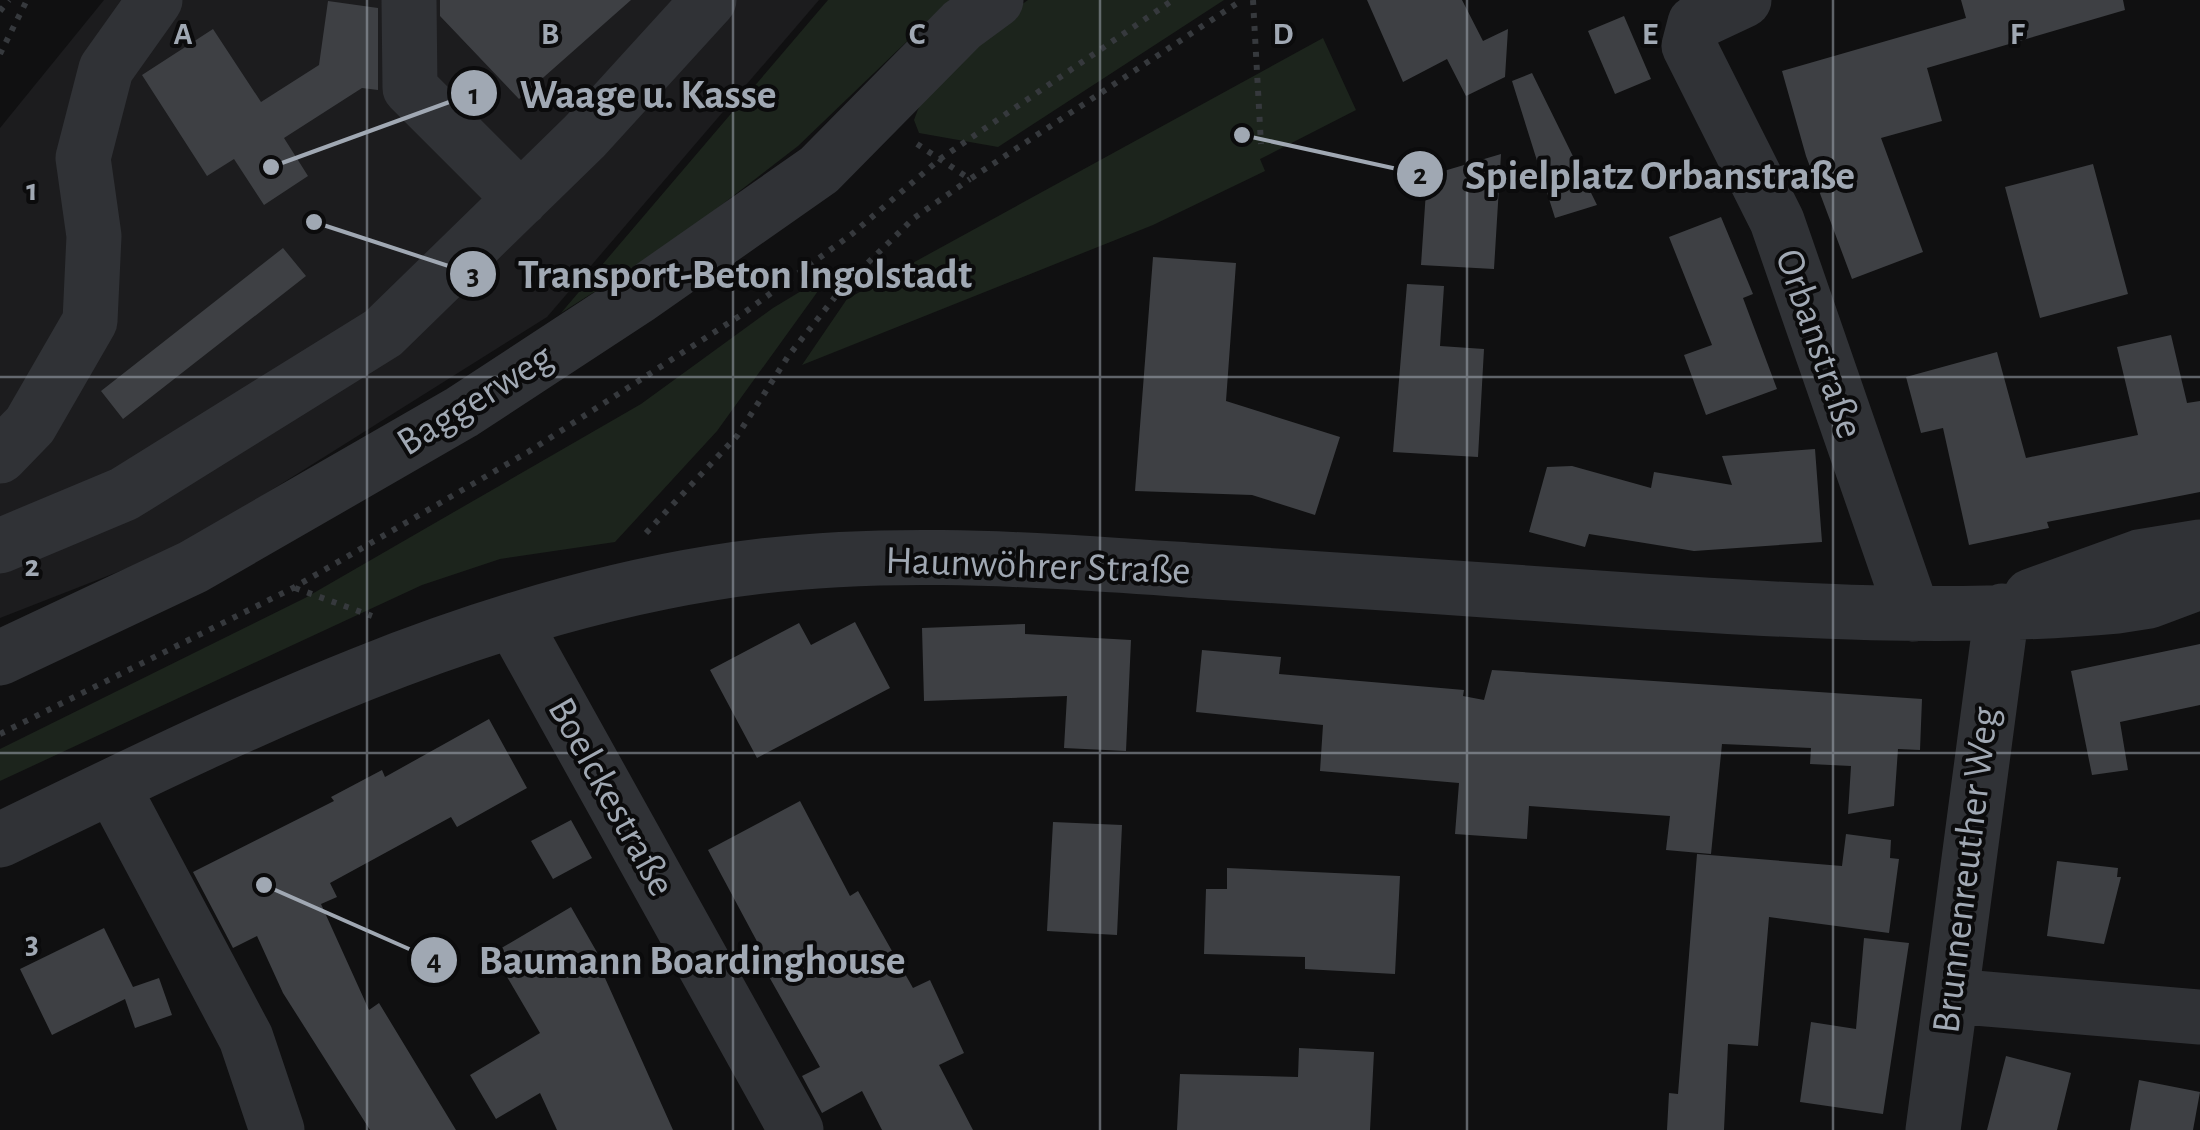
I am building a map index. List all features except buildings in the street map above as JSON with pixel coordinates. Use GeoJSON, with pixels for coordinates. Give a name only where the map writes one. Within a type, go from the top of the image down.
{"type":"FeatureCollection","features":[{"type":"Feature","properties":{"kind":"street"},"geometry":{"type":"LineString","coordinates":[[0,456],[30,425],[90,320],[94,236],[83,158],[106,69],[155,0]]}},
{"type":"Feature","properties":{"kind":"street"},"geometry":{"type":"LineString","coordinates":[[409,0],[410,88],[521,199]]}},
{"type":"Feature","properties":{"kind":"street"},"geometry":{"type":"LineString","coordinates":[[0,546],[124,494],[383,333],[585,136],[708,0]]}},
{"type":"Feature","properties":{"kind":"street","name":"Baggerweg"},"geometry":{"type":"LineString","coordinates":[[0,658],[192,567],[462,412],[623,306],[819,170],[962,26],[996,0]]}},
{"type":"Feature","properties":{"kind":"street","name":"Orbanstraße"},"geometry":{"type":"LineString","coordinates":[[1744,0],[1695,23],[1689,46],[1776,221],[1913,614]]}},
{"type":"Feature","properties":{"kind":"street","name":"Haunwöhrer Straße"},"geometry":{"type":"LineString","coordinates":[[2002,611],[2103,568],[2200,546]]}},
{"type":"Feature","properties":{"kind":"street","name":"Haunwöhrer Straße"},"geometry":{"type":"LineString","coordinates":[[0,840],[284,704],[408,654],[598,596],[714,572],[826,560],[1096,564],[1795,611],[1913,614],[2117,606],[2149,601],[2200,582]]}},
{"type":"Feature","properties":{"kind":"street","name":"Brunnenreuther Weg"},"geometry":{"type":"LineString","coordinates":[[1933,1130],[2002,611]]}},
{"type":"Feature","properties":{"kind":"street","name":"Boelckestraße"},"geometry":{"type":"LineString","coordinates":[[513,621],[796,1130]]}},
{"type":"Feature","properties":{"kind":"street"},"geometry":{"type":"LineString","coordinates":[[112,786],[246,1038],[277,1130]]}},
{"type":"Feature","properties":{"kind":"street"},"geometry":{"type":"LineString","coordinates":[[1951,996],[2200,1017]]}},
{"type":"Feature","properties":{"kind":"path"},"geometry":{"type":"LineString","coordinates":[[0,11],[9,0]]}},
{"type":"Feature","properties":{"kind":"path"},"geometry":{"type":"LineString","coordinates":[[0,54],[26,0]]}},
{"type":"Feature","properties":{"kind":"path"},"geometry":{"type":"LineString","coordinates":[[0,734],[294,588],[528,452],[741,315],[852,234],[940,159],[1173,0]]}},
{"type":"Feature","properties":{"kind":"path"},"geometry":{"type":"LineString","coordinates":[[634,546],[736,436],[789,355],[843,287],[914,218],[1242,0]]}},
{"type":"Feature","properties":{"kind":"path"},"geometry":{"type":"LineString","coordinates":[[1253,0],[1261,144]]}},
{"type":"Feature","properties":{"kind":"path"},"geometry":{"type":"LineString","coordinates":[[940,159],[970,179]]}},
{"type":"Feature","properties":{"kind":"path"},"geometry":{"type":"LineString","coordinates":[[294,588],[373,616]]}},
{"type":"Feature","properties":{"kind":"shaded area"},"geometry":{"type":"Polygon","coordinates":[[[104,0],[819,0],[547,317],[179,548],[0,618],[0,128],[104,0]]]}},
{"type":"Feature","properties":{"kind":"shaded area"},"geometry":{"type":"Polygon","coordinates":[[[828,0],[950,0],[798,146],[676,240],[561,313],[828,0]]]}},
{"type":"Feature","properties":{"kind":"shaded area"},"geometry":{"type":"Polygon","coordinates":[[[1028,0],[1224,0],[998,147],[919,133],[914,120],[947,67],[977,38],[1028,0]]]}},
{"type":"Feature","properties":{"kind":"shaded area"},"geometry":{"type":"Polygon","coordinates":[[[1323,38],[1356,110],[1260,159],[1265,171],[1153,225],[802,365],[847,299],[1323,38]]]}},
{"type":"Feature","properties":{"kind":"shaded area"},"geometry":{"type":"Polygon","coordinates":[[[831,273],[717,431],[615,542],[500,559],[422,585],[0,781],[0,749],[305,598],[641,404],[773,308],[831,273]]]}},
{"type":"Feature","properties":{"kind":"place","name":"Spielplatz Orbanstraße"},"geometry":{"type":"Point","coordinates":[1242,135]}},
{"type":"Feature","properties":{"kind":"place","name":"Waage u. Kasse"},"geometry":{"type":"Point","coordinates":[271,167]}},
{"type":"Feature","properties":{"kind":"place","name":"Transport-Beton Ingolstadt"},"geometry":{"type":"Point","coordinates":[314,222]}},
{"type":"Feature","properties":{"kind":"place","name":"Baumann Boardinghouse"},"geometry":{"type":"Point","coordinates":[264,885]}}]}
